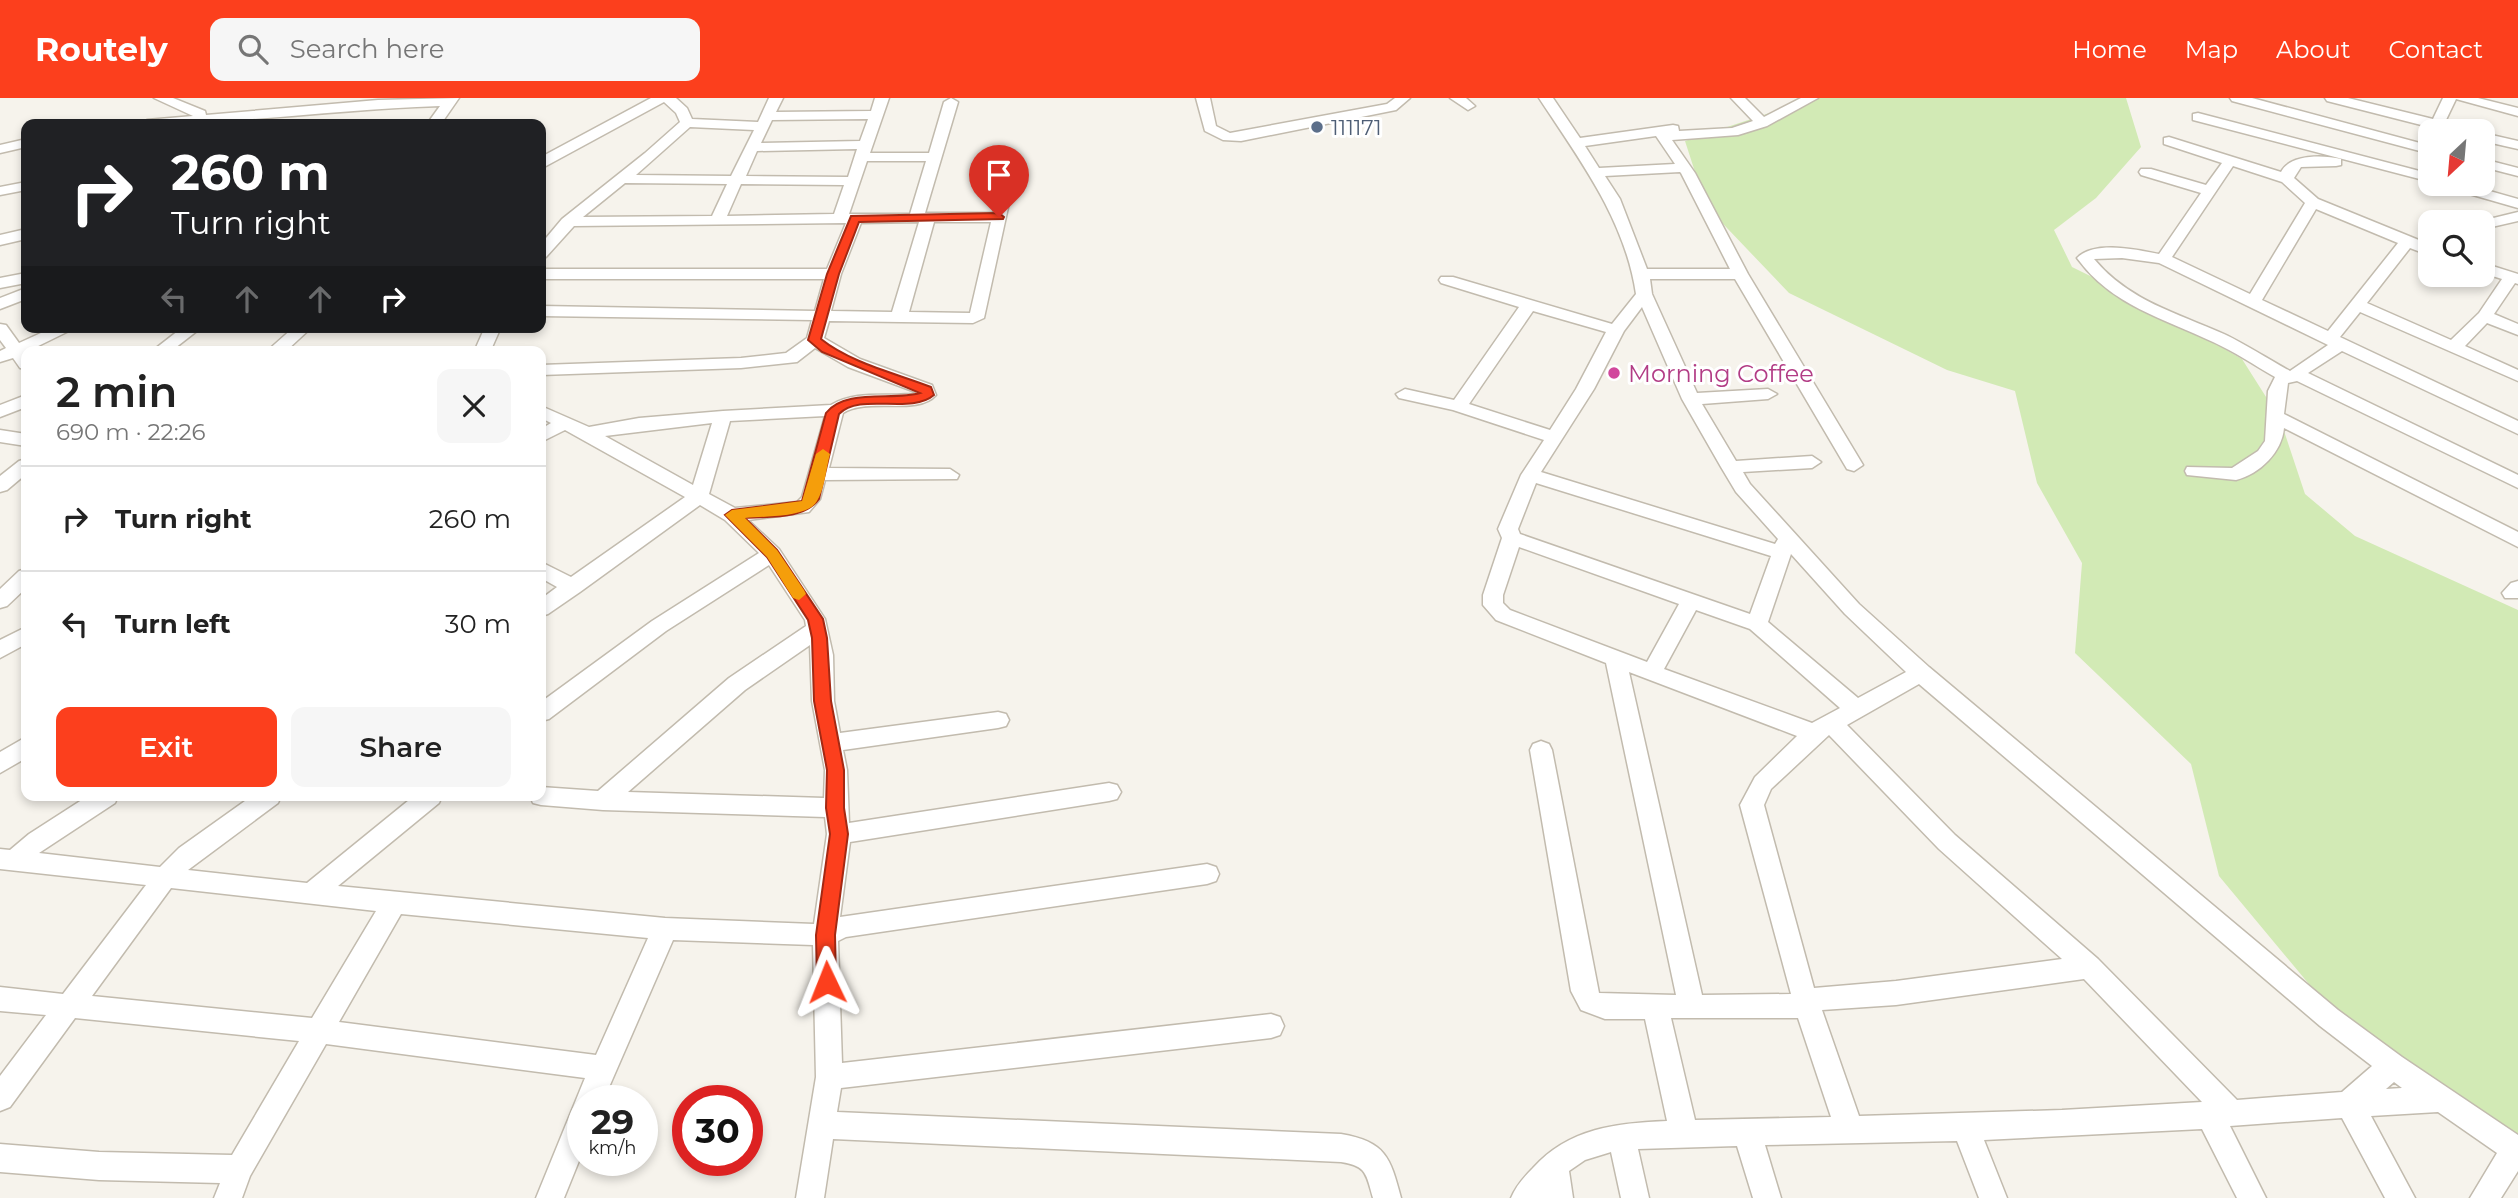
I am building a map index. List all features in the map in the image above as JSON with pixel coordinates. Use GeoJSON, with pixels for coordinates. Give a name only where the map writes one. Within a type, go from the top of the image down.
{"type":"FeatureCollection","features":[{"type":"Feature","properties":{"kind":"street"},"geometry":{"type":"LineString","coordinates":[[161,98],[200,114]]}},
{"type":"Feature","properties":{"kind":"street"},"geometry":{"type":"LineString","coordinates":[[546,160],[661,98]]}},
{"type":"Feature","properties":{"kind":"street"},"geometry":{"type":"LineString","coordinates":[[669,98],[682,111],[687,123]]}},
{"type":"Feature","properties":{"kind":"street"},"geometry":{"type":"LineString","coordinates":[[716,222],[776,98]]}},
{"type":"Feature","properties":{"kind":"street"},"geometry":{"type":"LineString","coordinates":[[546,370],[773,362],[790,358],[815,340],[847,219],[852,181],[882,98]]}},
{"type":"Feature","properties":{"kind":"street"},"geometry":{"type":"LineString","coordinates":[[1203,98],[1210,128],[1228,137],[1241,137],[1382,110],[1403,98]]}},
{"type":"Feature","properties":{"kind":"street"},"geometry":{"type":"LineString","coordinates":[[1546,98],[1613,199],[1643,284],[1691,399],[1743,488],[1783,545],[1921,673],[2329,1018],[2393,1066],[2517,1150],[2484,1198]]}},
{"type":"Feature","properties":{"kind":"street"},"geometry":{"type":"LineString","coordinates":[[1738,98],[1762,123]]}},
{"type":"Feature","properties":{"kind":"street"},"geometry":{"type":"LineString","coordinates":[[2236,98],[2277,103],[2418,147]]}},
{"type":"Feature","properties":{"kind":"street"},"geometry":{"type":"LineString","coordinates":[[2332,98],[2364,102],[2418,119]]}},
{"type":"Feature","properties":{"kind":"street"},"geometry":{"type":"LineString","coordinates":[[2440,119],[2450,98]]}},
{"type":"Feature","properties":{"kind":"street"},"geometry":{"type":"LineString","coordinates":[[2462,98],[2518,112]]}},
{"type":"Feature","properties":{"kind":"street"},"geometry":{"type":"LineString","coordinates":[[1661,133],[1732,132],[1762,123],[1807,99]]}},
{"type":"Feature","properties":{"kind":"street"},"geometry":{"type":"LineString","coordinates":[[185,119],[264,118],[378,104],[450,100]]}},
{"type":"Feature","properties":{"kind":"street"},"geometry":{"type":"LineString","coordinates":[[437,119],[450,100]]}},
{"type":"Feature","properties":{"kind":"street"},"geometry":{"type":"LineString","coordinates":[[185,119],[237,101]]}},
{"type":"Feature","properties":{"kind":"street"},"geometry":{"type":"LineString","coordinates":[[899,317],[933,157],[951,102]]}},
{"type":"Feature","properties":{"kind":"street"},"geometry":{"type":"LineString","coordinates":[[547,243],[567,222],[687,123],[874,115]]}},
{"type":"Feature","properties":{"kind":"street"},"geometry":{"type":"LineString","coordinates":[[2198,117],[2418,174]]}},
{"type":"Feature","properties":{"kind":"street"},"geometry":{"type":"LineString","coordinates":[[1575,143],[1707,125]]}},
{"type":"Feature","properties":{"kind":"street"},"geometry":{"type":"LineString","coordinates":[[1661,133],[1685,168],[1740,274],[1854,466]]}},
{"type":"Feature","properties":{"kind":"street"},"geometry":{"type":"LineString","coordinates":[[2496,139],[2518,145],[2513,171],[2496,166]]}},
{"type":"Feature","properties":{"kind":"street"},"geometry":{"type":"LineString","coordinates":[[2168,141],[2287,179],[2313,202],[2418,247]]}},
{"type":"Feature","properties":{"kind":"street"},"geometry":{"type":"LineString","coordinates":[[0,149],[21,144]]}},
{"type":"Feature","properties":{"kind":"street"},"geometry":{"type":"LineString","coordinates":[[751,147],[933,157]]}},
{"type":"Feature","properties":{"kind":"street"},"geometry":{"type":"LineString","coordinates":[[2409,172],[2418,158]]}},
{"type":"Feature","properties":{"kind":"street"},"geometry":{"type":"LineString","coordinates":[[2163,259],[2231,161]]}},
{"type":"Feature","properties":{"kind":"street"},"geometry":{"type":"LineString","coordinates":[[2287,179],[2289,170],[2297,163],[2366,163]]}},
{"type":"Feature","properties":{"kind":"street"},"geometry":{"type":"LineString","coordinates":[[1595,172],[1685,168]]}},
{"type":"Feature","properties":{"kind":"street"},"geometry":{"type":"LineString","coordinates":[[2146,172],[2210,191]]}},
{"type":"Feature","properties":{"kind":"street"},"geometry":{"type":"LineString","coordinates":[[621,179],[852,181]]}},
{"type":"Feature","properties":{"kind":"street"},"geometry":{"type":"LineString","coordinates":[[546,311],[965,318],[978,315],[1007,180]]}},
{"type":"Feature","properties":{"kind":"street"},"geometry":{"type":"LineString","coordinates":[[0,191],[21,187]]}},
{"type":"Feature","properties":{"kind":"street"},"geometry":{"type":"LineString","coordinates":[[2491,196],[2518,204]]}},
{"type":"Feature","properties":{"kind":"street"},"geometry":{"type":"LineString","coordinates":[[2252,304],[2313,202]]}},
{"type":"Feature","properties":{"kind":"street"},"geometry":{"type":"LineString","coordinates":[[2495,222],[2518,216]]}},
{"type":"Feature","properties":{"kind":"street"},"geometry":{"type":"LineString","coordinates":[[567,222],[999,217]]}},
{"type":"Feature","properties":{"kind":"street"},"geometry":{"type":"LineString","coordinates":[[0,240],[21,235]]}},
{"type":"Feature","properties":{"kind":"street"},"geometry":{"type":"LineString","coordinates":[[2194,471],[2236,474],[2264,455],[2274,441],[2277,391],[2281,380],[2293,376],[2334,342],[2358,305],[2406,243]]}},
{"type":"Feature","properties":{"kind":"street"},"geometry":{"type":"LineString","coordinates":[[2518,428],[2252,304],[2163,259],[2103,253],[2093,253],[2085,258],[2099,278],[2144,308],[2219,338],[2293,376],[2518,482]]}},
{"type":"Feature","properties":{"kind":"street"},"geometry":{"type":"LineString","coordinates":[[2454,347],[2485,316],[2514,278],[2495,272]]}},
{"type":"Feature","properties":{"kind":"street"},"geometry":{"type":"LineString","coordinates":[[546,274],[833,274]]}},
{"type":"Feature","properties":{"kind":"street"},"geometry":{"type":"LineString","coordinates":[[1643,284],[1740,274]]}},
{"type":"Feature","properties":{"kind":"street"},"geometry":{"type":"LineString","coordinates":[[0,283],[21,279]]}},
{"type":"Feature","properties":{"kind":"street"},"geometry":{"type":"LineString","coordinates":[[1447,280],[1616,330]]}},
{"type":"Feature","properties":{"kind":"street"},"geometry":{"type":"LineString","coordinates":[[1643,284],[1585,389],[1530,475],[1508,529],[1511,537],[1493,595],[1493,605],[1503,615],[1652,672],[1822,727],[2089,967],[2220,1114],[2252,1198]]}},
{"type":"Feature","properties":{"kind":"street"},"geometry":{"type":"LineString","coordinates":[[0,304],[21,295]]}},
{"type":"Feature","properties":{"kind":"street"},"geometry":{"type":"LineString","coordinates":[[2358,305],[2518,376]]}},
{"type":"Feature","properties":{"kind":"street"},"geometry":{"type":"LineString","coordinates":[[1458,406],[1528,306]]}},
{"type":"Feature","properties":{"kind":"street"},"geometry":{"type":"LineString","coordinates":[[2485,316],[2518,330]]}},
{"type":"Feature","properties":{"kind":"street"},"geometry":{"type":"LineString","coordinates":[[0,329],[7,353]]}},
{"type":"Feature","properties":{"kind":"street"},"geometry":{"type":"LineString","coordinates":[[24,346],[55,333]]}},
{"type":"Feature","properties":{"kind":"street"},"geometry":{"type":"LineString","coordinates":[[166,346],[185,333]]}},
{"type":"Feature","properties":{"kind":"street"},"geometry":{"type":"LineString","coordinates":[[281,346],[297,333]]}},
{"type":"Feature","properties":{"kind":"street"},"geometry":{"type":"LineString","coordinates":[[587,433],[639,424],[723,416],[835,410],[854,402],[919,398],[927,395],[926,389],[861,366],[826,350],[815,340]]}},
{"type":"Feature","properties":{"kind":"street"},"geometry":{"type":"LineString","coordinates":[[1405,394],[1458,406],[1554,437]]}},
{"type":"Feature","properties":{"kind":"street"},"geometry":{"type":"LineString","coordinates":[[1691,399],[1768,394]]}},
{"type":"Feature","properties":{"kind":"street"},"geometry":{"type":"LineString","coordinates":[[0,412],[21,402]]}},
{"type":"Feature","properties":{"kind":"street"},"geometry":{"type":"LineString","coordinates":[[732,515],[802,508],[811,499],[835,410]]}},
{"type":"Feature","properties":{"kind":"street"},"geometry":{"type":"LineString","coordinates":[[546,414],[587,433],[732,515],[772,554],[815,619],[823,664],[823,701],[836,770],[835,808],[839,834],[825,935],[829,1077],[810,1198]]}},
{"type":"Feature","properties":{"kind":"street"},"geometry":{"type":"LineString","coordinates":[[546,606],[699,496],[723,416]]}},
{"type":"Feature","properties":{"kind":"street"},"geometry":{"type":"LineString","coordinates":[[2275,416],[2518,540]]}},
{"type":"Feature","properties":{"kind":"street"},"geometry":{"type":"LineString","coordinates":[[546,433],[564,423]]}},
{"type":"Feature","properties":{"kind":"street"},"geometry":{"type":"LineString","coordinates":[[0,436],[21,439]]}},
{"type":"Feature","properties":{"kind":"street"},"geometry":{"type":"LineString","coordinates":[[1730,467],[1812,462]]}},
{"type":"Feature","properties":{"kind":"street"},"geometry":{"type":"LineString","coordinates":[[0,486],[21,469]]}},
{"type":"Feature","properties":{"kind":"street"},"geometry":{"type":"LineString","coordinates":[[818,474],[950,475]]}},
{"type":"Feature","properties":{"kind":"street"},"geometry":{"type":"LineString","coordinates":[[1530,475],[1783,545]]}},
{"type":"Feature","properties":{"kind":"street"},"geometry":{"type":"LineString","coordinates":[[1511,537],[1757,624],[1855,708]]}},
{"type":"Feature","properties":{"kind":"street"},"geometry":{"type":"LineString","coordinates":[[1757,624],[1783,545]]}},
{"type":"Feature","properties":{"kind":"street"},"geometry":{"type":"LineString","coordinates":[[546,707],[659,626],[772,554]]}},
{"type":"Feature","properties":{"kind":"street"},"geometry":{"type":"LineString","coordinates":[[546,572],[573,587]]}},
{"type":"Feature","properties":{"kind":"street"},"geometry":{"type":"LineString","coordinates":[[0,601],[21,581]]}},
{"type":"Feature","properties":{"kind":"street"},"geometry":{"type":"LineString","coordinates":[[1652,672],[1690,602]]}},
{"type":"Feature","properties":{"kind":"street"},"geometry":{"type":"LineString","coordinates":[[603,801],[737,684],[817,629]]}},
{"type":"Feature","properties":{"kind":"street"},"geometry":{"type":"LineString","coordinates":[[0,649],[21,638]]}},
{"type":"Feature","properties":{"kind":"street"},"geometry":{"type":"LineString","coordinates":[[1615,658],[1692,1007]]}},
{"type":"Feature","properties":{"kind":"street"},"geometry":{"type":"LineString","coordinates":[[1849,1128],[1807,1003],[1752,806],[1763,783],[1822,727],[1921,673]]}},
{"type":"Feature","properties":{"kind":"street"},"geometry":{"type":"LineString","coordinates":[[830,743],[998,720]]}},
{"type":"Feature","properties":{"kind":"street"},"geometry":{"type":"LineString","coordinates":[[0,764],[21,749]]}},
{"type":"Feature","properties":{"kind":"street"},"geometry":{"type":"LineString","coordinates":[[1541,750],[1584,991],[1590,1002],[1605,1007],[1807,1003],[2089,967]]}},
{"type":"Feature","properties":{"kind":"street"},"geometry":{"type":"LineString","coordinates":[[839,834],[1109,792]]}},
{"type":"Feature","properties":{"kind":"street"},"geometry":{"type":"LineString","coordinates":[[546,796],[603,801],[835,808]]}},
{"type":"Feature","properties":{"kind":"street"},"geometry":{"type":"LineString","coordinates":[[7,860],[99,801]]}},
{"type":"Feature","properties":{"kind":"street"},"geometry":{"type":"LineString","coordinates":[[0,1098],[166,877],[187,855],[263,801]]}},
{"type":"Feature","properties":{"kind":"street"},"geometry":{"type":"LineString","coordinates":[[312,893],[425,801]]}},
{"type":"Feature","properties":{"kind":"street"},"geometry":{"type":"LineString","coordinates":[[7,860],[394,903],[665,929],[825,935],[843,927],[1207,874]]}},
{"type":"Feature","properties":{"kind":"street"},"geometry":{"type":"LineString","coordinates":[[228,1198],[239,1169],[394,903]]}},
{"type":"Feature","properties":{"kind":"street"},"geometry":{"type":"LineString","coordinates":[[595,1085],[665,929]]}},
{"type":"Feature","properties":{"kind":"street"},"geometry":{"type":"LineString","coordinates":[[0,999],[318,1031],[602,1068]]}},
{"type":"Feature","properties":{"kind":"street"},"geometry":{"type":"LineString","coordinates":[[1655,1006],[1684,1134]]}},
{"type":"Feature","properties":{"kind":"street"},"geometry":{"type":"LineString","coordinates":[[829,1077],[1271,1026]]}},
{"type":"Feature","properties":{"kind":"street"},"geometry":{"type":"LineString","coordinates":[[2349,1103],[2393,1066]]}},
{"type":"Feature","properties":{"kind":"street"},"geometry":{"type":"LineString","coordinates":[[1525,1198],[1555,1165],[1578,1148],[1621,1136],[1965,1126],[2220,1114],[2349,1103],[2442,1099]]}},
{"type":"Feature","properties":{"kind":"street"},"geometry":{"type":"LineString","coordinates":[[2349,1103],[2400,1198]]}},
{"type":"Feature","properties":{"kind":"street"},"geometry":{"type":"LineString","coordinates":[[822,1125],[1341,1148],[1367,1152],[1374,1159],[1387,1198]]}},
{"type":"Feature","properties":{"kind":"street"},"geometry":{"type":"LineString","coordinates":[[1965,1126],[1993,1198]]}},
{"type":"Feature","properties":{"kind":"street"},"geometry":{"type":"LineString","coordinates":[[1746,1133],[1767,1198]]}},
{"type":"Feature","properties":{"kind":"street"},"geometry":{"type":"LineString","coordinates":[[1621,1136],[1635,1198]]}},
{"type":"Feature","properties":{"kind":"street"},"geometry":{"type":"LineString","coordinates":[[550,1198],[567,1155]]}},
{"type":"Feature","properties":{"kind":"street"},"geometry":{"type":"LineString","coordinates":[[0,1158],[99,1166],[239,1169]]}},
{"type":"Feature","properties":{"kind":"street"},"geometry":{"type":"LineString","coordinates":[[1555,1165],[1559,1198]]}},
{"type":"Feature","properties":{"kind":"green space"},"geometry":{"type":"Polygon","coordinates":[[[1815,98],[2126,98],[2141,147],[2096,198],[2054,230],[2072,267],[2147,304],[2242,359],[2280,419],[2305,494],[2355,536],[2518,610],[2518,1157],[2358,1043],[2219,876],[2191,764],[2075,653],[2082,563],[2037,483],[2015,391],[1947,370],[1789,293],[1706,206],[1685,141],[1815,98]]]}},
{"type":"Feature","properties":{"kind":"slow traffic"},"geometry":{"type":"LineString","coordinates":[[799,594],[772,554],[732,515],[802,508],[807,505],[823,454]]}},
{"type":"Feature","properties":{"kind":"place","name":"111171"},"geometry":{"type":"Point","coordinates":[1317,127]}},
{"type":"Feature","properties":{"kind":"place","name":"Morning Coffee"},"geometry":{"type":"Point","coordinates":[1614,373]}},
{"type":"Feature","properties":{"kind":"route"},"geometry":{"type":"LineString","coordinates":[[827,982],[825,935],[839,834],[835,808],[836,770],[823,701],[820,638],[815,619],[772,554],[732,515],[802,508],[807,505],[811,499],[832,413],[838,407],[854,402],[912,399],[927,395],[926,389],[861,366],[826,350],[815,340],[833,274],[855,219],[999,217]]}}]}
